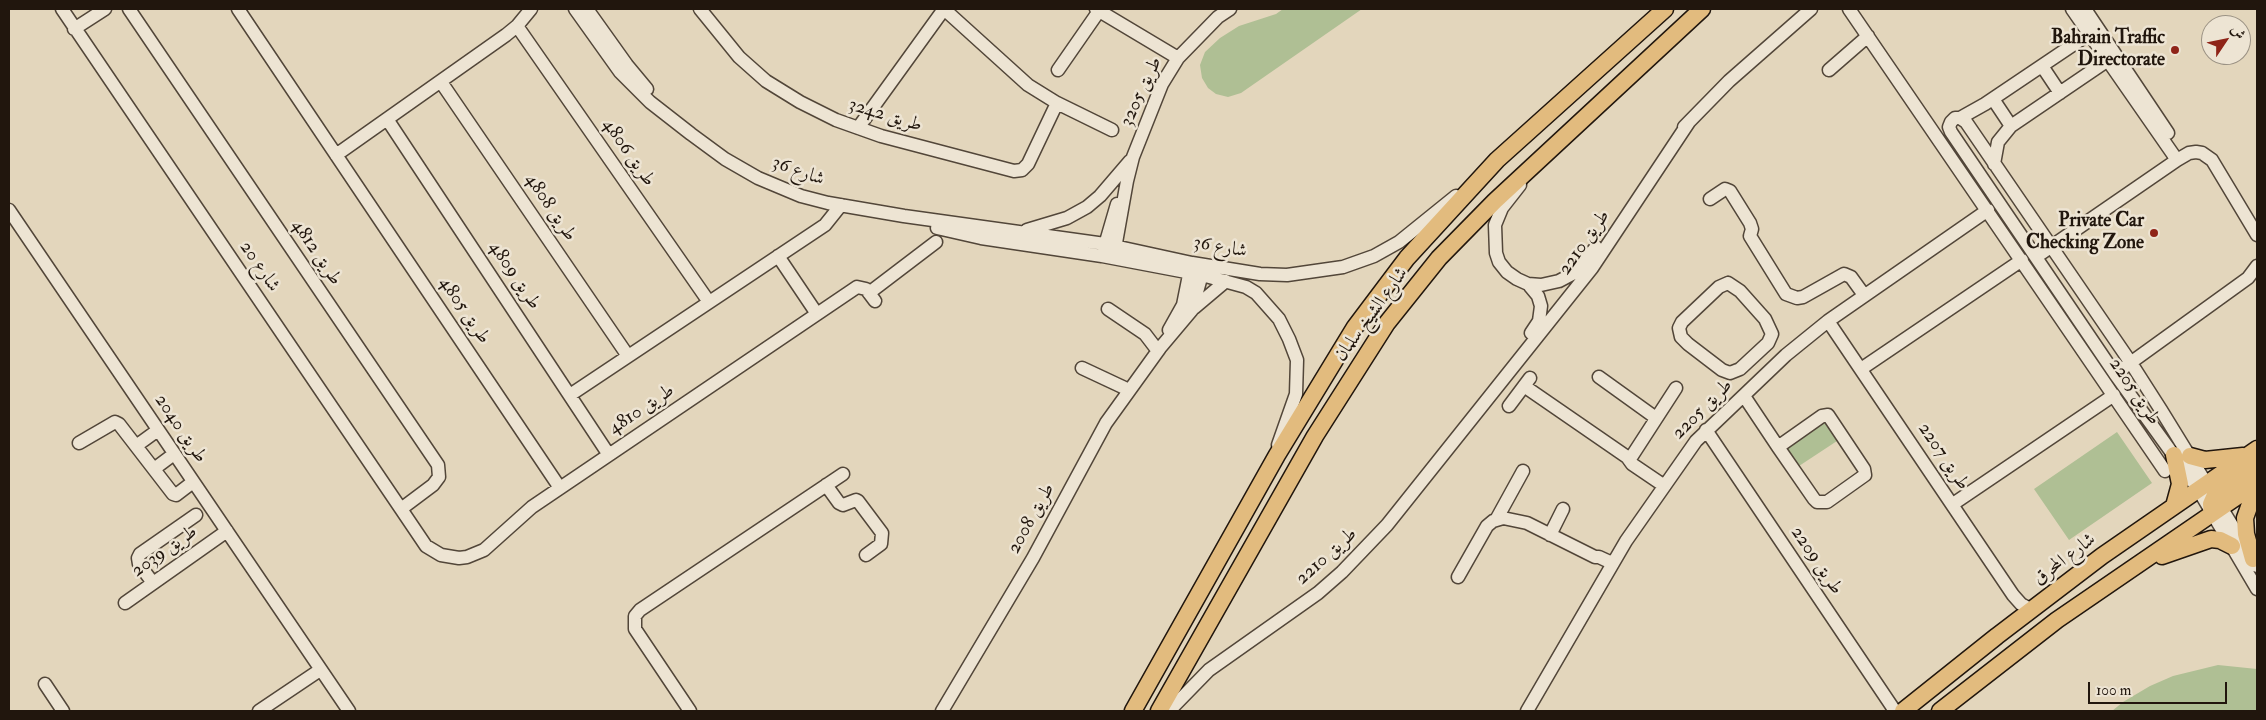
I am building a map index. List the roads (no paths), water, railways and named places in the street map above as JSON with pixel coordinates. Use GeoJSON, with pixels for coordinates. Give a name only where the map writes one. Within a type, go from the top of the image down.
{"type":"FeatureCollection","features":[{"type":"Feature","properties":{"kind":"main road","name":"شارع الشيخ سلمان"},"geometry":{"type":"LineString","coordinates":[[1133,711],[1277,454],[1355,327],[1407,258],[1497,160],[1664,9]]}},
{"type":"Feature","properties":{"kind":"main road","name":"شارع الشيخ سلمان"},"geometry":{"type":"LineString","coordinates":[[1159,711],[1315,436],[1386,323],[1439,258],[1543,155],[1702,9]]}},
{"type":"Feature","properties":{"kind":"main road"},"geometry":{"type":"LineString","coordinates":[[2174,506],[2180,484],[2182,456],[2205,460],[2254,457]]}},
{"type":"Feature","properties":{"kind":"main road"},"geometry":{"type":"LineString","coordinates":[[2211,497],[2254,457]]}},
{"type":"Feature","properties":{"kind":"main road","name":"شارع المحرق"},"geometry":{"type":"LineString","coordinates":[[1903,711],[2102,556],[2174,506],[2257,483]]}},
{"type":"Feature","properties":{"kind":"main road"},"geometry":{"type":"LineString","coordinates":[[2255,563],[2246,534],[2245,518],[2250,504],[2257,495]]}},
{"type":"Feature","properties":{"kind":"main road","name":"شارع المحرق"},"geometry":{"type":"LineString","coordinates":[[1940,711],[2057,620],[2141,564],[2211,497]]}},
{"type":"Feature","properties":{"kind":"main road"},"geometry":{"type":"LineString","coordinates":[[2141,564],[2202,541],[2220,540],[2232,546]]}},
{"type":"Feature","properties":{"kind":"main road"},"geometry":{"type":"LineString","coordinates":[[2032,610],[2057,620],[2060,604],[2097,570],[2102,556]]}},
{"type":"Feature","properties":{"kind":"street","name":"شارع 20"},"geometry":{"type":"LineString","coordinates":[[62,9],[426,546]]}},
{"type":"Feature","properties":{"kind":"street"},"geometry":{"type":"LineString","coordinates":[[74,29],[105,9]]}},
{"type":"Feature","properties":{"kind":"street","name":"طريق 4812"},"geometry":{"type":"LineString","coordinates":[[129,9],[438,465],[438,477],[433,485],[400,509]]}},
{"type":"Feature","properties":{"kind":"street","name":"طريق 4805"},"geometry":{"type":"LineString","coordinates":[[238,9],[560,488]]}},
{"type":"Feature","properties":{"kind":"street"},"geometry":{"type":"LineString","coordinates":[[336,155],[517,26],[529,10],[541,9]]}},
{"type":"Feature","properties":{"kind":"street","name":"شارع 36"},"geometry":{"type":"LineString","coordinates":[[575,9],[620,72],[650,102],[725,159],[758,178],[802,196],[841,205],[1017,232],[1197,269],[1288,275],[1343,267],[1366,259],[1400,242],[1497,160]]}},
{"type":"Feature","properties":{"kind":"street","name":"شارع 36"},"geometry":{"type":"LineString","coordinates":[[587,9],[627,65],[691,134]]}},
{"type":"Feature","properties":{"kind":"street","name":"طريق 3242"},"geometry":{"type":"LineString","coordinates":[[700,9],[739,57],[766,81],[800,102],[836,120],[858,128],[1014,171],[1022,170],[1028,164],[1057,103]]}},
{"type":"Feature","properties":{"kind":"street"},"geometry":{"type":"LineString","coordinates":[[858,128],[944,9],[1028,85],[1057,103],[1112,130]]}},
{"type":"Feature","properties":{"kind":"street","name":"طريق 3205"},"geometry":{"type":"LineString","coordinates":[[1109,251],[1133,157],[1162,84],[1178,58],[1218,17],[1230,9]]}},
{"type":"Feature","properties":{"kind":"street","name":"طريق 2210"},"geometry":{"type":"LineString","coordinates":[[1528,284],[1541,285],[1559,281],[1576,272],[1587,260],[1653,164],[1689,122],[1729,81],[1811,9]]}},
{"type":"Feature","properties":{"kind":"street","name":"طريق 2205"},"geometry":{"type":"LineString","coordinates":[[1850,9],[2165,471]]}},
{"type":"Feature","properties":{"kind":"street"},"geometry":{"type":"LineString","coordinates":[[2072,9],[2093,31],[2180,158]]}},
{"type":"Feature","properties":{"kind":"street"},"geometry":{"type":"LineString","coordinates":[[2085,9],[2093,31]]}},
{"type":"Feature","properties":{"kind":"street"},"geometry":{"type":"LineString","coordinates":[[1058,70],[1098,10],[1178,58]]}},
{"type":"Feature","properties":{"kind":"street","name":"طريق 4806"},"geometry":{"type":"LineString","coordinates":[[517,26],[709,302]]}},
{"type":"Feature","properties":{"kind":"street"},"geometry":{"type":"LineString","coordinates":[[2093,31],[1993,99],[1951,122],[1949,127],[2147,420],[2182,456],[2255,563]]}},
{"type":"Feature","properties":{"kind":"street"},"geometry":{"type":"LineString","coordinates":[[1830,70],[1868,36]]}},
{"type":"Feature","properties":{"kind":"street"},"geometry":{"type":"LineString","coordinates":[[1994,164],[1998,142],[2011,126],[2111,58]]}},
{"type":"Feature","properties":{"kind":"street"},"geometry":{"type":"LineString","coordinates":[[2042,66],[2060,93]]}},
{"type":"Feature","properties":{"kind":"street","name":"طريق 4808"},"geometry":{"type":"LineString","coordinates":[[441,82],[628,356]]}},
{"type":"Feature","properties":{"kind":"street"},"geometry":{"type":"LineString","coordinates":[[1993,99],[2011,126]]}},
{"type":"Feature","properties":{"kind":"street"},"geometry":{"type":"LineString","coordinates":[[1960,118],[1966,122],[2131,363],[2161,410],[2182,456]]}},
{"type":"Feature","properties":{"kind":"street","name":"طريق 4809"},"geometry":{"type":"LineString","coordinates":[[387,119],[609,455]]}},
{"type":"Feature","properties":{"kind":"street","name":"طريق 2210"},"geometry":{"type":"LineString","coordinates":[[1169,711],[1209,670],[1292,613],[1342,572],[1392,519],[1592,268],[1689,122]]}},
{"type":"Feature","properties":{"kind":"street"},"geometry":{"type":"LineString","coordinates":[[2036,257],[2180,158],[2196,152],[2208,155],[2212,160],[2257,235]]}},
{"type":"Feature","properties":{"kind":"street","name":"طريق 2210"},"geometry":{"type":"LineString","coordinates":[[1484,403],[1491,383],[1539,321],[1540,301],[1536,291],[1528,284],[1512,276],[1499,262],[1494,235],[1502,208],[1543,155]]}},
{"type":"Feature","properties":{"kind":"street"},"geometry":{"type":"LineString","coordinates":[[1017,232],[1067,218],[1086,207],[1100,196],[1133,157]]}},
{"type":"Feature","properties":{"kind":"street"},"geometry":{"type":"LineString","coordinates":[[1710,199],[1725,189],[1730,191],[1750,223],[1752,229],[1750,236],[1786,294],[1797,298],[1803,297],[1844,274],[1849,275],[1864,296]]}},
{"type":"Feature","properties":{"kind":"street"},"geometry":{"type":"LineString","coordinates":[[570,394],[825,225],[841,205]]}},
{"type":"Feature","properties":{"kind":"street","name":"طريق 2040"},"geometry":{"type":"LineString","coordinates":[[9,210],[349,711]]}},
{"type":"Feature","properties":{"kind":"street","name":"طريق 2205"},"geometry":{"type":"LineString","coordinates":[[1527,711],[1610,566],[1687,451],[1706,430],[1773,368],[1828,321],[1988,210]]}},
{"type":"Feature","properties":{"kind":"street","name":"شارع 36"},"geometry":{"type":"LineString","coordinates":[[904,216],[942,230],[981,238],[1109,251]]}},
{"type":"Feature","properties":{"kind":"street","name":"طريق 4810"},"geometry":{"type":"LineString","coordinates":[[426,546],[450,558],[467,557],[484,550],[524,513],[857,287],[863,287],[872,297],[936,242]]}},
{"type":"Feature","properties":{"kind":"street"},"geometry":{"type":"LineString","coordinates":[[778,256],[817,314]]}},
{"type":"Feature","properties":{"kind":"street"},"geometry":{"type":"LineString","coordinates":[[1861,369],[2022,260]]}},
{"type":"Feature","properties":{"kind":"street"},"geometry":{"type":"LineString","coordinates":[[2115,374],[2248,278],[2257,266]]}},
{"type":"Feature","properties":{"kind":"street","name":"شارع 36"},"geometry":{"type":"LineString","coordinates":[[1197,269],[1246,287],[1268,304],[1284,329],[1297,360],[1296,394],[1278,441],[1277,454]]}},
{"type":"Feature","properties":{"kind":"street","name":"طريق 2008"},"geometry":{"type":"LineString","coordinates":[[942,711],[1033,558],[1106,423],[1159,350],[1181,326],[1192,310],[1197,269]]}},
{"type":"Feature","properties":{"kind":"street","name":"طريق 2008"},"geometry":{"type":"LineString","coordinates":[[1159,350],[1183,304],[1197,269]]}},
{"type":"Feature","properties":{"kind":"street"},"geometry":{"type":"LineString","coordinates":[[1192,310],[1226,281]]}},
{"type":"Feature","properties":{"kind":"street"},"geometry":{"type":"LineString","coordinates":[[1728,284],[1740,290],[1770,328],[1771,339],[1757,352],[1740,369],[1730,373],[1726,372],[1684,340],[1679,333],[1679,328],[1682,322],[1719,287],[1728,284]]}},
{"type":"Feature","properties":{"kind":"street"},"geometry":{"type":"LineString","coordinates":[[1108,309],[1145,334],[1159,350]]}},
{"type":"Feature","properties":{"kind":"street","name":"طريق 2207"},"geometry":{"type":"LineString","coordinates":[[1828,321],[2013,595],[2032,610]]}},
{"type":"Feature","properties":{"kind":"street"},"geometry":{"type":"LineString","coordinates":[[1757,352],[1773,368]]}},
{"type":"Feature","properties":{"kind":"street"},"geometry":{"type":"LineString","coordinates":[[1082,368],[1129,390]]}},
{"type":"Feature","properties":{"kind":"street"},"geometry":{"type":"LineString","coordinates":[[1599,377],[1656,418]]}},
{"type":"Feature","properties":{"kind":"street"},"geometry":{"type":"LineString","coordinates":[[1509,406],[1524,385],[1545,405],[1598,442],[1623,463],[1631,462],[1663,485]]}},
{"type":"Feature","properties":{"kind":"street"},"geometry":{"type":"LineString","coordinates":[[1631,462],[1656,418],[1676,388]]}},
{"type":"Feature","properties":{"kind":"street"},"geometry":{"type":"LineString","coordinates":[[1952,504],[2114,395]]}},
{"type":"Feature","properties":{"kind":"street"},"geometry":{"type":"LineString","coordinates":[[1744,396],[1778,447],[1814,499],[1820,503],[1827,502],[1865,475],[1864,469],[1828,415],[1822,416],[1778,447]]}},
{"type":"Feature","properties":{"kind":"street"},"geometry":{"type":"LineString","coordinates":[[2147,420],[2153,412],[2161,410]]}},
{"type":"Feature","properties":{"kind":"street"},"geometry":{"type":"LineString","coordinates":[[80,443],[115,422],[119,424],[176,495],[193,482]]}},
{"type":"Feature","properties":{"kind":"street"},"geometry":{"type":"LineString","coordinates":[[136,446],[158,430]]}},
{"type":"Feature","properties":{"kind":"street","name":"طريق 2209"},"geometry":{"type":"LineString","coordinates":[[1706,430],[1895,711]]}},
{"type":"Feature","properties":{"kind":"street"},"geometry":{"type":"LineString","coordinates":[[154,469],[174,454]]}},
{"type":"Feature","properties":{"kind":"street"},"geometry":{"type":"LineString","coordinates":[[1458,577],[1488,526],[1496,520],[1523,471]]}},
{"type":"Feature","properties":{"kind":"street"},"geometry":{"type":"LineString","coordinates":[[690,711],[635,629],[635,616],[640,610],[843,474]]}},
{"type":"Feature","properties":{"kind":"street"},"geometry":{"type":"LineString","coordinates":[[826,485],[843,505],[853,500],[858,501],[882,533],[883,539],[881,544],[866,555]]}},
{"type":"Feature","properties":{"kind":"street"},"geometry":{"type":"LineString","coordinates":[[2211,497],[2232,546],[2257,589]]}},
{"type":"Feature","properties":{"kind":"street"},"geometry":{"type":"LineString","coordinates":[[1550,534],[1563,509]]}},
{"type":"Feature","properties":{"kind":"street"},"geometry":{"type":"LineString","coordinates":[[153,583],[139,564],[138,558],[140,554],[196,515]]}},
{"type":"Feature","properties":{"kind":"street"},"geometry":{"type":"LineString","coordinates":[[1496,520],[1508,518],[1520,520],[1595,557],[1598,564],[1610,566]]}},
{"type":"Feature","properties":{"kind":"street","name":"طريق 2039"},"geometry":{"type":"LineString","coordinates":[[125,602],[227,532]]}},
{"type":"Feature","properties":{"kind":"street"},"geometry":{"type":"LineString","coordinates":[[259,711],[320,670]]}},
{"type":"Feature","properties":{"kind":"street"},"geometry":{"type":"LineString","coordinates":[[46,684],[63,711]]}},
{"type":"Feature","properties":{"kind":"place","name":"Bahrain Traffic Directorate"},"geometry":{"type":"Point","coordinates":[2175,50]}},
{"type":"Feature","properties":{"kind":"place","name":"Private Car Checking Zone"},"geometry":{"type":"Point","coordinates":[2154,233]}}]}
